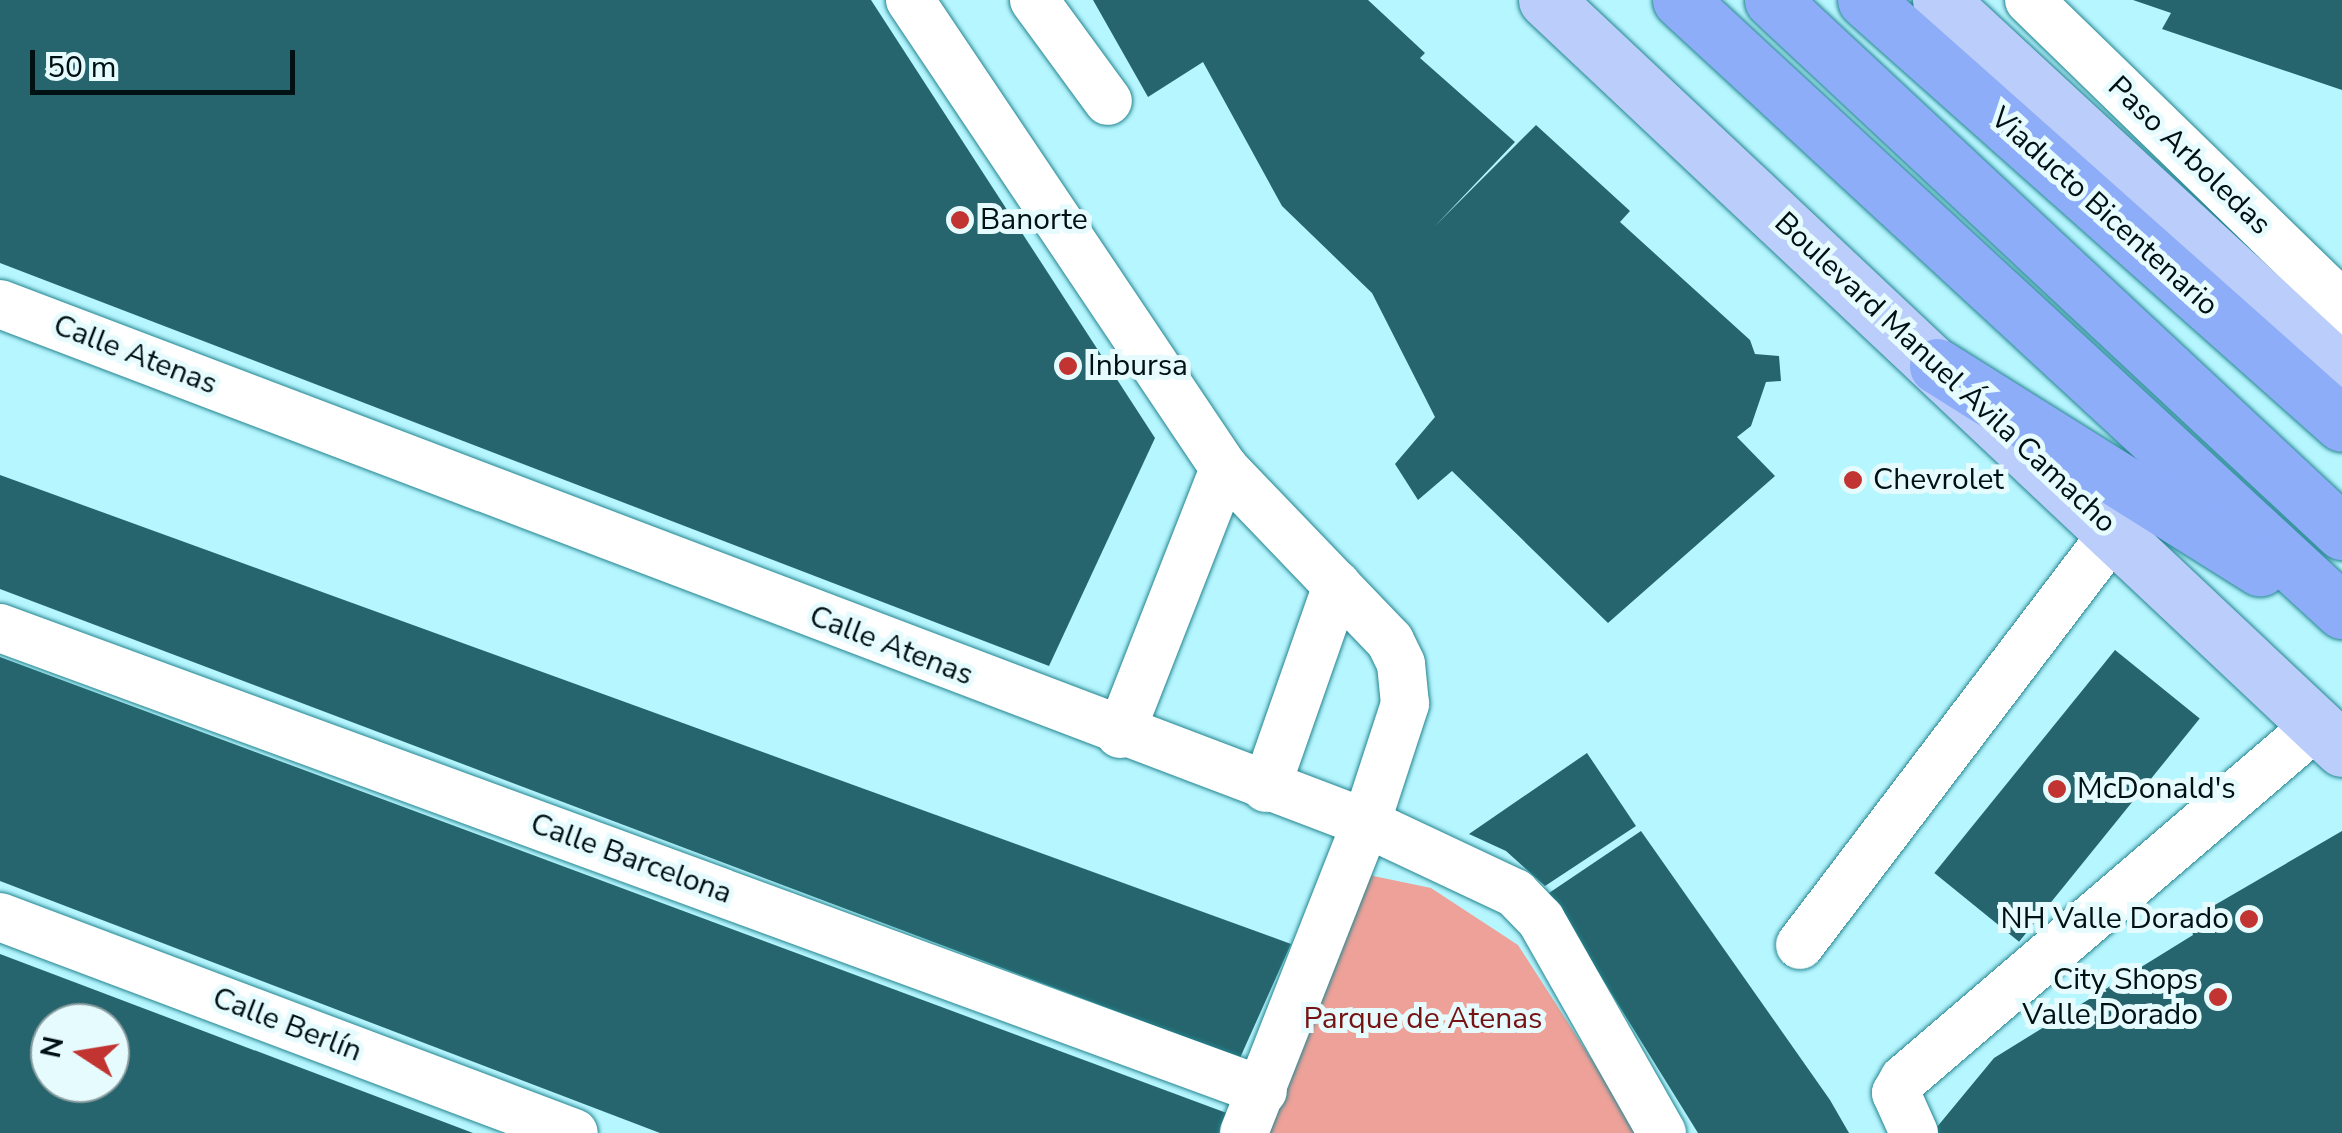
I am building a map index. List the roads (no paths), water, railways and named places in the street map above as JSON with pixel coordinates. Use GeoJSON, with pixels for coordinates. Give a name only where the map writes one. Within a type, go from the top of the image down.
{"type":"FeatureCollection","features":[{"type":"Feature","properties":{"kind":"highway"},"geometry":{"type":"LineString","coordinates":[[1680,0],[2342,611]]}},
{"type":"Feature","properties":{"kind":"highway"},"geometry":{"type":"LineString","coordinates":[[1772,0],[2342,532]]}},
{"type":"Feature","properties":{"kind":"highway","name":"Viaducto Bicentenario"},"geometry":{"type":"LineString","coordinates":[[1865,0],[2342,424]]}},
{"type":"Feature","properties":{"kind":"highway"},"geometry":{"type":"LineString","coordinates":[[1937,366],[2342,621]]}},
{"type":"Feature","properties":{"kind":"main road","name":"Boulevard Manuel Ávila Camacho"},"geometry":{"type":"LineString","coordinates":[[1546,0],[2330,737]]}},
{"type":"Feature","properties":{"kind":"main road"},"geometry":{"type":"LineString","coordinates":[[1940,0],[2342,372]]}},
{"type":"Feature","properties":{"kind":"street"},"geometry":{"type":"LineString","coordinates":[[910,0],[1224,468],[1390,641],[1402,664],[1406,704],[1366,824],[1254,1112]]}},
{"type":"Feature","properties":{"kind":"street"},"geometry":{"type":"LineString","coordinates":[[1034,0],[1108,101]]}},
{"type":"Feature","properties":{"kind":"street","name":"Paso Arboledas"},"geometry":{"type":"LineString","coordinates":[[2029,0],[2327,290],[2342,317]]}},
{"type":"Feature","properties":{"kind":"street","name":"Calle Atenas"},"geometry":{"type":"LineString","coordinates":[[0,304],[1120,734],[1366,824],[1531,907],[1662,1133]]}},
{"type":"Feature","properties":{"kind":"street"},"geometry":{"type":"LineString","coordinates":[[1120,734],[1224,468]]}},
{"type":"Feature","properties":{"kind":"street"},"geometry":{"type":"LineString","coordinates":[[1800,945],[2114,532]]}},
{"type":"Feature","properties":{"kind":"street"},"geometry":{"type":"LineString","coordinates":[[1266,788],[1337,585]]}},
{"type":"Feature","properties":{"kind":"street","name":"Calle Barcelona"},"geometry":{"type":"LineString","coordinates":[[0,628],[1254,1112]]}},
{"type":"Feature","properties":{"kind":"street"},"geometry":{"type":"LineString","coordinates":[[1914,1133],[1896,1093],[1904,1079],[2330,737]]}},
{"type":"Feature","properties":{"kind":"street","name":"Calle Berlín"},"geometry":{"type":"LineString","coordinates":[[0,918],[574,1133]]}},
{"type":"Feature","properties":{"kind":"place","name":"Banorte"},"geometry":{"type":"Point","coordinates":[960,220]}},
{"type":"Feature","properties":{"kind":"place","name":"Inbursa"},"geometry":{"type":"Point","coordinates":[1068,366]}},
{"type":"Feature","properties":{"kind":"place","name":"Chevrolet"},"geometry":{"type":"Point","coordinates":[1853,480]}},
{"type":"Feature","properties":{"kind":"place","name":"McDonald's"},"geometry":{"type":"Point","coordinates":[2057,789]}},
{"type":"Feature","properties":{"kind":"place","name":"NH Valle Dorado"},"geometry":{"type":"Point","coordinates":[2249,919]}},
{"type":"Feature","properties":{"kind":"place","name":"City Shops Valle Dorado"},"geometry":{"type":"Point","coordinates":[2218,997]}},
{"type":"Feature","properties":{"kind":"park label","name":"Parque de Atenas"},"geometry":{"type":"Point","coordinates":[1423,1019]}}]}
